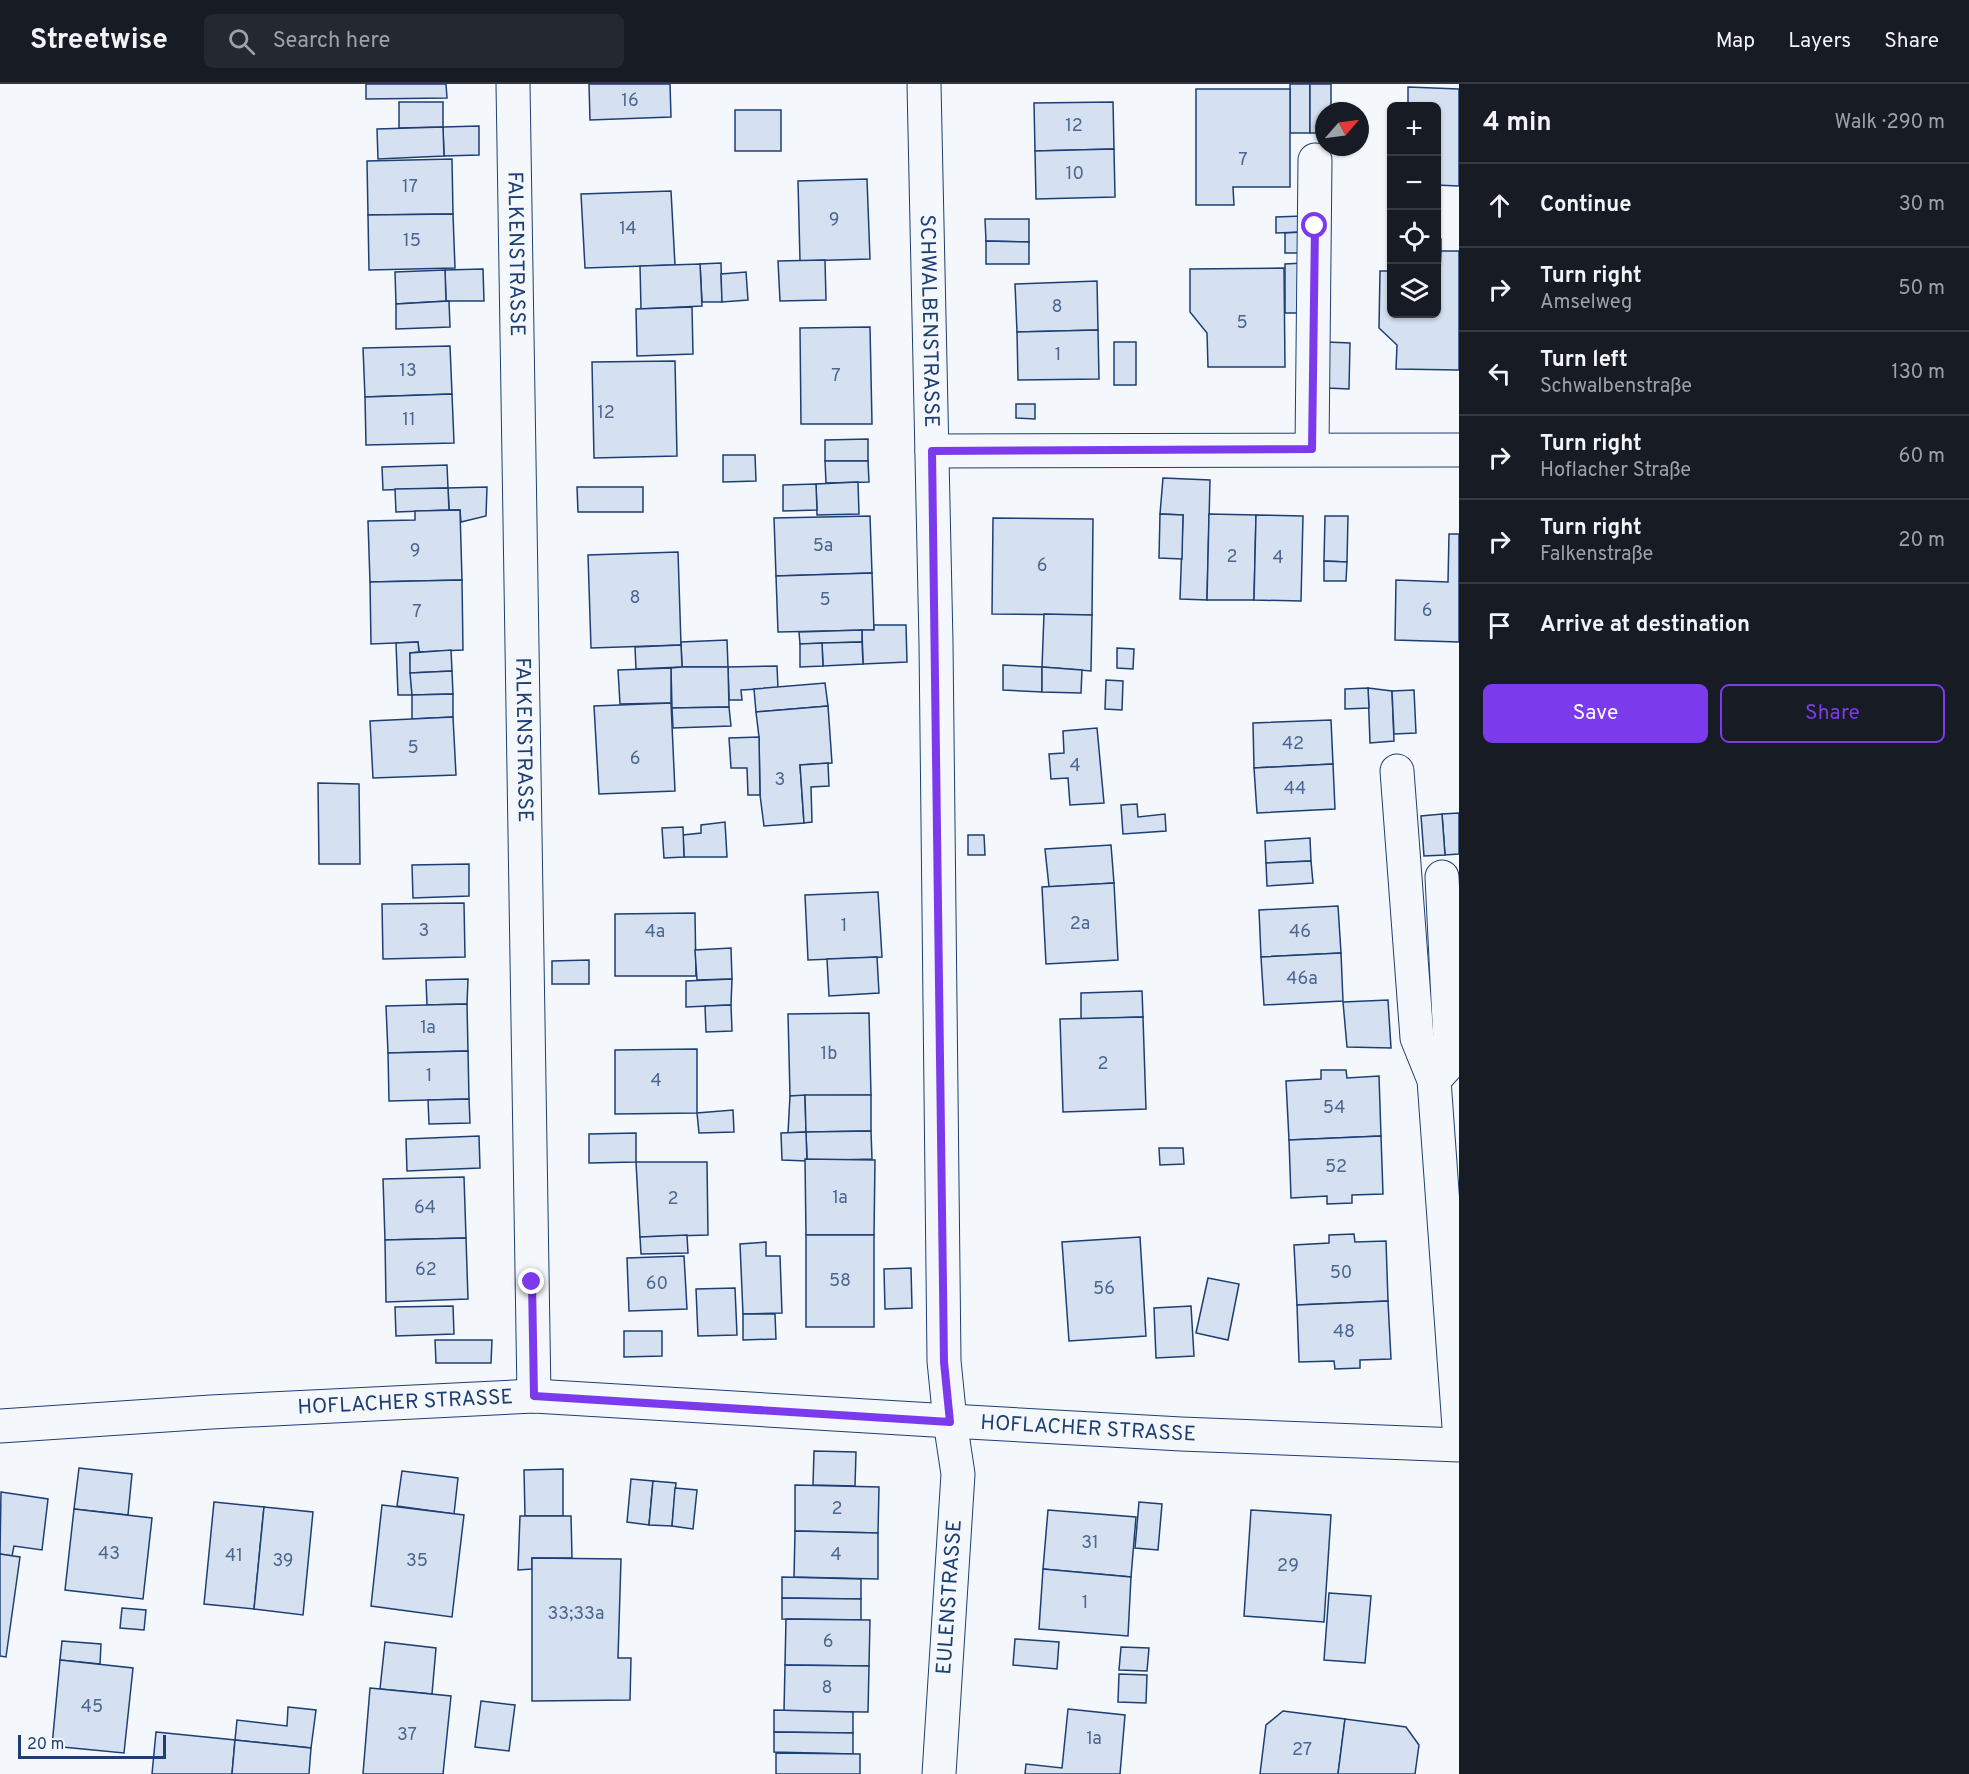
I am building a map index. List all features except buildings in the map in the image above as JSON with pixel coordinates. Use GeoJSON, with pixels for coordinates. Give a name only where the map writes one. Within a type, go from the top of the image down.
{"type":"FeatureCollection","features":[{"type":"Feature","properties":{"kind":"street","name":"FALKENSTRASSE"},"geometry":{"type":"LineString","coordinates":[[513,84],[534,1396]]}},
{"type":"Feature","properties":{"kind":"street","name":"SCHWALBENSTRASSE"},"geometry":{"type":"LineString","coordinates":[[924,84],[932,451],[944,1362],[950,1422]]}},
{"type":"Feature","properties":{"kind":"street"},"geometry":{"type":"LineString","coordinates":[[1312,449],[1315,160]]}},
{"type":"Feature","properties":{"kind":"street"},"geometry":{"type":"LineString","coordinates":[[932,451],[1459,450]]}},
{"type":"Feature","properties":{"kind":"street"},"geometry":{"type":"LineString","coordinates":[[1397,771],[1417,1038],[1434,1080],[1459,1427]]}},
{"type":"Feature","properties":{"kind":"street"},"geometry":{"type":"LineString","coordinates":[[1434,1080],[1451,1061],[1442,877]]}},
{"type":"Feature","properties":{"kind":"street","name":"HOFLACHER STRASSE"},"geometry":{"type":"LineString","coordinates":[[0,1426],[223,1411],[534,1396],[950,1422],[1459,1446]]}},
{"type":"Feature","properties":{"kind":"street","name":"EULENSTRASSE"},"geometry":{"type":"LineString","coordinates":[[939,1774],[958,1474],[950,1422]]}},
{"type":"Feature","properties":{"kind":"route"},"geometry":{"type":"LineString","coordinates":[[532,1282],[534,1396],[950,1422],[944,1362],[932,451],[1312,449],[1315,226]]}}]}
